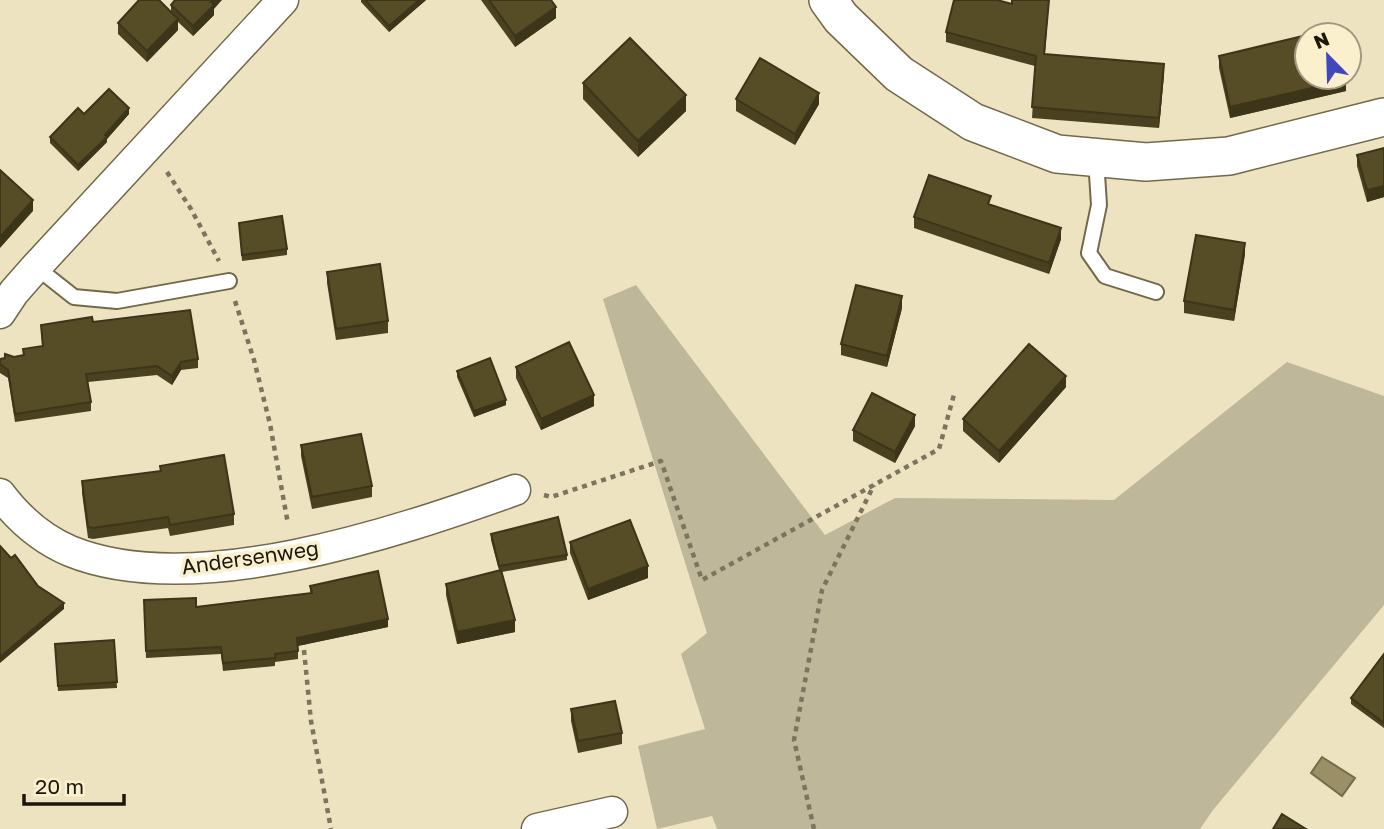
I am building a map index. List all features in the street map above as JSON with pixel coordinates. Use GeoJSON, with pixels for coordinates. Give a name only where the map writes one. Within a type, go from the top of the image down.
{"type":"FeatureCollection","features":[{"type":"Feature","properties":{"kind":"street"},"geometry":{"type":"LineString","coordinates":[[0,313],[36,267],[283,0]]}},
{"type":"Feature","properties":{"kind":"street"},"geometry":{"type":"LineString","coordinates":[[828,0],[841,18],[899,74],[973,122],[1057,154],[1146,162],[1229,156],[1384,117]]}},
{"type":"Feature","properties":{"kind":"street","name":"Andersenweg"},"geometry":{"type":"LineString","coordinates":[[0,494],[18,515],[67,550],[107,562],[176,569],[294,555],[423,523],[515,490]]}},
{"type":"Feature","properties":{"kind":"street"},"geometry":{"type":"LineString","coordinates":[[537,829],[612,813]]}},
{"type":"Feature","properties":{"kind":"lane"},"geometry":{"type":"LineString","coordinates":[[1096,158],[1098,205],[1089,253],[1105,276],[1156,292]]}},
{"type":"Feature","properties":{"kind":"lane"},"geometry":{"type":"LineString","coordinates":[[36,267],[74,297],[117,301],[229,281]]}},
{"type":"Feature","properties":{"kind":"path"},"geometry":{"type":"LineString","coordinates":[[148,146],[191,209],[229,281],[254,359],[270,424],[294,555]]}},
{"type":"Feature","properties":{"kind":"path"},"geometry":{"type":"LineString","coordinates":[[515,490],[551,497],[661,461],[702,580],[939,449],[955,391]]}},
{"type":"Feature","properties":{"kind":"path"},"geometry":{"type":"LineString","coordinates":[[814,829],[794,740],[822,590],[874,485]]}},
{"type":"Feature","properties":{"kind":"path"},"geometry":{"type":"LineString","coordinates":[[303,638],[311,721],[331,829]]}},
{"type":"Feature","properties":{"kind":"shaded area"},"geometry":{"type":"Polygon","coordinates":[[[636,285],[825,535],[895,498],[1114,500],[1287,362],[1384,396],[1384,605],[1200,829],[717,829],[712,816],[657,829],[638,746],[705,729],[681,654],[707,633],[603,299],[636,285]]]}},
{"type":"Feature","properties":{"kind":"shaded area"},"geometry":{"type":"Polygon","coordinates":[[[1322,757],[1355,778],[1342,796],[1311,773],[1322,757]]]}},
{"type":"Feature","properties":{"kind":"building"},"geometry":{"type":"Polygon","coordinates":[[[139,0],[159,0],[178,19],[147,51],[118,23],[139,0]]]}},
{"type":"Feature","properties":{"kind":"building"},"geometry":{"type":"Polygon","coordinates":[[[175,0],[213,0],[211,2],[214,5],[193,26],[171,5],[175,0]]]}},
{"type":"Feature","properties":{"kind":"building"},"geometry":{"type":"Polygon","coordinates":[[[365,0],[419,0],[389,26],[365,0]]]}},
{"type":"Feature","properties":{"kind":"building"},"geometry":{"type":"Polygon","coordinates":[[[489,0],[551,0],[556,7],[515,36],[489,0]]]}},
{"type":"Feature","properties":{"kind":"building"},"geometry":{"type":"Polygon","coordinates":[[[954,0],[997,0],[1012,4],[1012,0],[1049,0],[1044,54],[1164,64],[1159,118],[1032,107],[1036,56],[946,32],[954,0]]]}},
{"type":"Feature","properties":{"kind":"building"},"geometry":{"type":"Polygon","coordinates":[[[630,38],[686,95],[638,141],[583,83],[630,38]]]}},
{"type":"Feature","properties":{"kind":"building"},"geometry":{"type":"Polygon","coordinates":[[[1293,38],[1293,91],[1299,91],[1230,107],[1219,56],[1293,38]]]}},
{"type":"Feature","properties":{"kind":"building"},"geometry":{"type":"Polygon","coordinates":[[[760,58],[819,93],[795,134],[736,99],[760,58]]]}},
{"type":"Feature","properties":{"kind":"building"},"geometry":{"type":"Polygon","coordinates":[[[109,89],[129,108],[105,135],[107,137],[78,165],[50,137],[78,108],[84,114],[109,89]]]}},
{"type":"Feature","properties":{"kind":"building"},"geometry":{"type":"Polygon","coordinates":[[[1384,148],[1384,186],[1367,190],[1357,155],[1384,148]]]}},
{"type":"Feature","properties":{"kind":"building"},"geometry":{"type":"Polygon","coordinates":[[[0,170],[33,200],[0,237],[0,170]]]}},
{"type":"Feature","properties":{"kind":"building"},"geometry":{"type":"Polygon","coordinates":[[[929,175],[991,196],[988,204],[1061,228],[1049,263],[914,217],[929,175]]]}},
{"type":"Feature","properties":{"kind":"building"},"geometry":{"type":"Polygon","coordinates":[[[282,216],[287,249],[242,255],[239,223],[282,216]]]}},
{"type":"Feature","properties":{"kind":"building"},"geometry":{"type":"Polygon","coordinates":[[[1196,235],[1245,243],[1234,310],[1184,301],[1196,235]]]}},
{"type":"Feature","properties":{"kind":"building"},"geometry":{"type":"Polygon","coordinates":[[[380,264],[388,321],[336,329],[327,272],[380,264]]]}},
{"type":"Feature","properties":{"kind":"building"},"geometry":{"type":"Polygon","coordinates":[[[856,285],[902,296],[887,356],[841,344],[856,285]]]}},
{"type":"Feature","properties":{"kind":"building"},"geometry":{"type":"Polygon","coordinates":[[[190,310],[198,359],[181,362],[172,376],[157,366],[86,374],[91,402],[15,414],[8,370],[0,364],[0,359],[5,358],[5,354],[14,357],[24,355],[23,349],[43,346],[41,325],[92,317],[93,322],[190,310]]]}},
{"type":"Feature","properties":{"kind":"building"},"geometry":{"type":"Polygon","coordinates":[[[569,342],[594,395],[541,419],[516,367],[569,342]]]}},
{"type":"Feature","properties":{"kind":"building"},"geometry":{"type":"Polygon","coordinates":[[[1029,344],[1066,376],[999,451],[963,419],[1029,344]]]}},
{"type":"Feature","properties":{"kind":"building"},"geometry":{"type":"Polygon","coordinates":[[[490,358],[506,400],[474,411],[457,371],[490,358]]]}},
{"type":"Feature","properties":{"kind":"building"},"geometry":{"type":"Polygon","coordinates":[[[872,393],[915,415],[895,452],[853,430],[872,393]]]}},
{"type":"Feature","properties":{"kind":"building"},"geometry":{"type":"Polygon","coordinates":[[[361,434],[372,486],[312,497],[301,445],[361,434]]]}},
{"type":"Feature","properties":{"kind":"building"},"geometry":{"type":"Polygon","coordinates":[[[224,455],[234,514],[170,525],[168,517],[88,527],[82,481],[161,471],[160,466],[224,455]]]}},
{"type":"Feature","properties":{"kind":"building"},"geometry":{"type":"Polygon","coordinates":[[[558,517],[567,555],[499,566],[491,534],[558,517]]]}},
{"type":"Feature","properties":{"kind":"building"},"geometry":{"type":"Polygon","coordinates":[[[630,520],[648,566],[588,589],[570,542],[630,520]]]}},
{"type":"Feature","properties":{"kind":"building"},"geometry":{"type":"Polygon","coordinates":[[[0,546],[11,558],[15,555],[38,586],[64,603],[0,657],[0,546]]]}},
{"type":"Feature","properties":{"kind":"building"},"geometry":{"type":"Polygon","coordinates":[[[501,570],[515,620],[457,632],[446,584],[501,570]]]}},
{"type":"Feature","properties":{"kind":"building"},"geometry":{"type":"Polygon","coordinates":[[[378,571],[388,619],[297,638],[298,651],[275,654],[275,658],[223,663],[221,647],[146,651],[144,600],[196,598],[196,607],[312,593],[310,586],[378,571]]]}},
{"type":"Feature","properties":{"kind":"building"},"geometry":{"type":"Polygon","coordinates":[[[114,640],[117,682],[58,686],[55,644],[114,640]]]}},
{"type":"Feature","properties":{"kind":"building"},"geometry":{"type":"Polygon","coordinates":[[[1384,654],[1384,723],[1351,698],[1384,654]]]}},
{"type":"Feature","properties":{"kind":"building"},"geometry":{"type":"Polygon","coordinates":[[[615,701],[622,733],[578,741],[571,709],[615,701]]]}},
{"type":"Feature","properties":{"kind":"building"},"geometry":{"type":"Polygon","coordinates":[[[1282,814],[1306,829],[1273,829],[1282,814]]]}}]}
